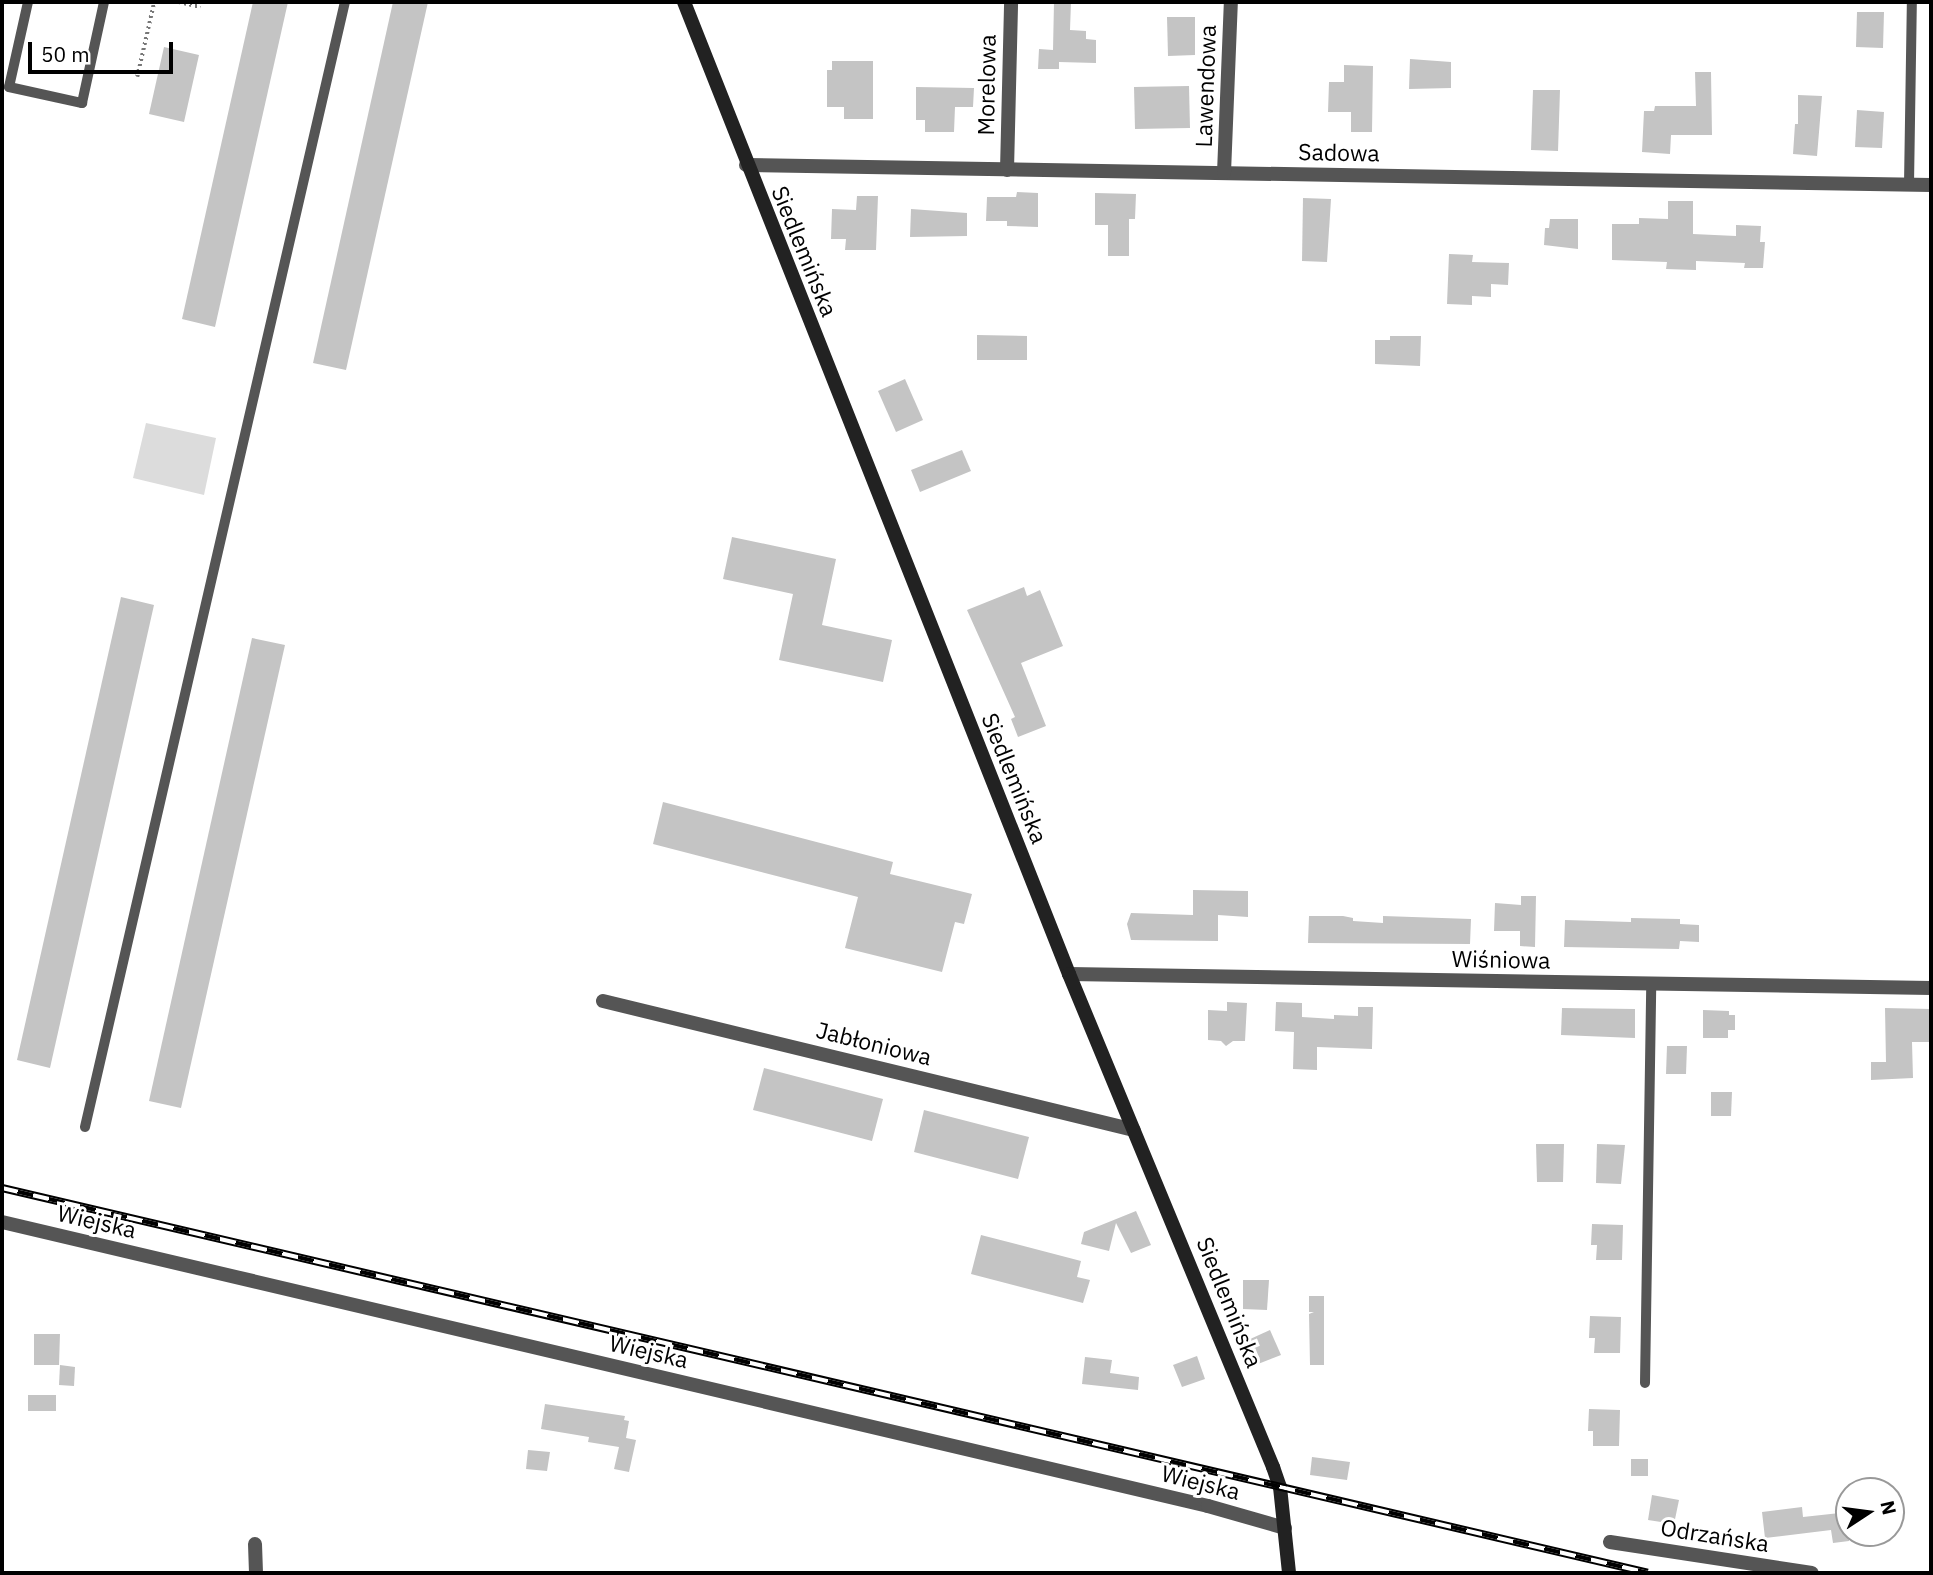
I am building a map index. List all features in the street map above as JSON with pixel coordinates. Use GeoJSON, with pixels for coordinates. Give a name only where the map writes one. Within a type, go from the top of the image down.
{"type":"FeatureCollection","features":[{"type":"Feature","properties":{"kind":"street","name":"Siedlemińska"},"geometry":{"type":"LineString","coordinates":[[684,2],[1069,974],[1273,1467],[1280,1487],[1289,1573]]}},
{"type":"Feature","properties":{"kind":"street","name":"Morelowa"},"geometry":{"type":"LineString","coordinates":[[1007,170],[1011,2]]}},
{"type":"Feature","properties":{"kind":"street","name":"Lawendowa"},"geometry":{"type":"LineString","coordinates":[[1224,173],[1231,2]]}},
{"type":"Feature","properties":{"kind":"street","name":"Sadowa"},"geometry":{"type":"LineString","coordinates":[[747,165],[1931,185]]}},
{"type":"Feature","properties":{"kind":"street","name":"Wiśniowa"},"geometry":{"type":"LineString","coordinates":[[1069,974],[1931,988]]}},
{"type":"Feature","properties":{"kind":"street","name":"Jabłoniowa"},"geometry":{"type":"LineString","coordinates":[[603,1001],[1134,1130]]}},
{"type":"Feature","properties":{"kind":"street","name":"Wiejska"},"geometry":{"type":"LineString","coordinates":[[2,1222],[1208,1506],[1285,1528]]}},
{"type":"Feature","properties":{"kind":"street","name":"Odrzańska"},"geometry":{"type":"LineString","coordinates":[[1610,1542],[1812,1573]]}},
{"type":"Feature","properties":{"kind":"street"},"geometry":{"type":"LineString","coordinates":[[255,1544],[256,1573]]}},
{"type":"Feature","properties":{"kind":"lane"},"geometry":{"type":"LineString","coordinates":[[28,2],[9,87],[82,103],[104,2]]}},
{"type":"Feature","properties":{"kind":"lane"},"geometry":{"type":"LineString","coordinates":[[85,1127],[345,2]]}},
{"type":"Feature","properties":{"kind":"lane"},"geometry":{"type":"LineString","coordinates":[[1909,184],[1912,2]]}},
{"type":"Feature","properties":{"kind":"lane"},"geometry":{"type":"LineString","coordinates":[[1645,1383],[1651,984]]}},
{"type":"Feature","properties":{"kind":"path"},"geometry":{"type":"LineString","coordinates":[[137,77],[154,2]]}},
{"type":"Feature","properties":{"kind":"path"},"geometry":{"type":"LineString","coordinates":[[179,2],[200,7]]}},
{"type":"Feature","properties":{"kind":"shaded area"},"geometry":{"type":"Polygon","coordinates":[[[146,423],[216,438],[204,495],[133,478],[146,423]]]}},
{"type":"Feature","properties":{"kind":"building"},"geometry":{"type":"Polygon","coordinates":[[[253,2],[288,2],[215,327],[182,319],[253,2]]]}},
{"type":"Feature","properties":{"kind":"building"},"geometry":{"type":"Polygon","coordinates":[[[393,2],[428,2],[346,370],[313,363],[393,2]]]}},
{"type":"Feature","properties":{"kind":"building"},"geometry":{"type":"Polygon","coordinates":[[[1054,2],[1071,2],[1070,30],[1086,31],[1086,39],[1096,40],[1096,63],[1059,62],[1059,69],[1038,69],[1039,49],[1053,50],[1054,2]]]}},
{"type":"Feature","properties":{"kind":"building"},"geometry":{"type":"Polygon","coordinates":[[[1857,12],[1884,12],[1883,48],[1856,47],[1857,12]]]}},
{"type":"Feature","properties":{"kind":"building"},"geometry":{"type":"Polygon","coordinates":[[[1167,17],[1195,17],[1195,55],[1168,56],[1167,17]]]}},
{"type":"Feature","properties":{"kind":"building"},"geometry":{"type":"Polygon","coordinates":[[[164,47],[199,55],[184,122],[149,114],[164,47]]]}},
{"type":"Feature","properties":{"kind":"building"},"geometry":{"type":"Polygon","coordinates":[[[1410,59],[1451,62],[1451,88],[1409,89],[1410,59]]]}},
{"type":"Feature","properties":{"kind":"building"},"geometry":{"type":"Polygon","coordinates":[[[832,61],[873,61],[873,119],[844,119],[844,107],[827,107],[827,70],[832,70],[832,61]]]}},
{"type":"Feature","properties":{"kind":"building"},"geometry":{"type":"Polygon","coordinates":[[[1344,65],[1373,66],[1372,132],[1351,132],[1351,112],[1328,112],[1329,82],[1344,82],[1344,65]]]}},
{"type":"Feature","properties":{"kind":"building"},"geometry":{"type":"Polygon","coordinates":[[[1695,72],[1711,72],[1712,135],[1671,135],[1670,154],[1642,152],[1644,111],[1654,111],[1655,106],[1696,106],[1695,72]]]}},
{"type":"Feature","properties":{"kind":"building"},"geometry":{"type":"Polygon","coordinates":[[[1189,86],[1190,128],[1135,129],[1134,87],[1189,86]]]}},
{"type":"Feature","properties":{"kind":"building"},"geometry":{"type":"Polygon","coordinates":[[[916,87],[974,88],[973,107],[955,107],[954,132],[925,132],[925,120],[916,120],[916,87]]]}},
{"type":"Feature","properties":{"kind":"building"},"geometry":{"type":"Polygon","coordinates":[[[1533,90],[1560,90],[1558,151],[1531,150],[1533,90]]]}},
{"type":"Feature","properties":{"kind":"building"},"geometry":{"type":"Polygon","coordinates":[[[1798,95],[1822,96],[1817,156],[1793,154],[1795,124],[1798,124],[1798,95]]]}},
{"type":"Feature","properties":{"kind":"building"},"geometry":{"type":"Polygon","coordinates":[[[1857,110],[1884,112],[1882,148],[1855,147],[1857,110]]]}},
{"type":"Feature","properties":{"kind":"building"},"geometry":{"type":"Polygon","coordinates":[[[1017,192],[1038,193],[1038,227],[1007,226],[1007,221],[986,221],[987,197],[1016,197],[1017,192]]]}},
{"type":"Feature","properties":{"kind":"building"},"geometry":{"type":"Polygon","coordinates":[[[1095,193],[1136,194],[1135,219],[1129,219],[1129,256],[1108,256],[1108,225],[1095,225],[1095,193]]]}},
{"type":"Feature","properties":{"kind":"building"},"geometry":{"type":"Polygon","coordinates":[[[857,196],[878,196],[876,250],[845,250],[846,239],[831,239],[832,209],[856,210],[857,196]]]}},
{"type":"Feature","properties":{"kind":"building"},"geometry":{"type":"Polygon","coordinates":[[[1303,198],[1331,199],[1327,262],[1302,261],[1303,198]]]}},
{"type":"Feature","properties":{"kind":"building"},"geometry":{"type":"Polygon","coordinates":[[[1668,201],[1693,201],[1693,234],[1736,236],[1736,225],[1761,226],[1760,242],[1765,242],[1763,268],[1744,268],[1745,263],[1696,261],[1696,270],[1666,269],[1667,262],[1612,260],[1612,224],[1639,224],[1639,218],[1668,219],[1668,201]]]}},
{"type":"Feature","properties":{"kind":"building"},"geometry":{"type":"Polygon","coordinates":[[[911,209],[967,213],[967,236],[910,237],[911,209]]]}},
{"type":"Feature","properties":{"kind":"building"},"geometry":{"type":"Polygon","coordinates":[[[1550,219],[1578,219],[1578,249],[1544,245],[1545,228],[1549,228],[1550,219]]]}},
{"type":"Feature","properties":{"kind":"building"},"geometry":{"type":"Polygon","coordinates":[[[1449,254],[1473,255],[1472,262],[1509,263],[1508,285],[1491,284],[1491,297],[1472,296],[1472,305],[1447,304],[1449,254]]]}},
{"type":"Feature","properties":{"kind":"building"},"geometry":{"type":"Polygon","coordinates":[[[977,335],[1027,336],[1027,360],[977,360],[977,335]]]}},
{"type":"Feature","properties":{"kind":"building"},"geometry":{"type":"Polygon","coordinates":[[[1390,336],[1421,336],[1420,366],[1375,364],[1375,340],[1390,340],[1390,336]]]}},
{"type":"Feature","properties":{"kind":"building"},"geometry":{"type":"Polygon","coordinates":[[[905,379],[923,420],[896,432],[878,391],[905,379]]]}},
{"type":"Feature","properties":{"kind":"building"},"geometry":{"type":"Polygon","coordinates":[[[962,450],[971,471],[920,492],[911,470],[962,450]]]}},
{"type":"Feature","properties":{"kind":"building"},"geometry":{"type":"Polygon","coordinates":[[[732,537],[836,559],[822,625],[892,640],[883,682],[779,660],[793,594],[723,579],[732,537]]]}},
{"type":"Feature","properties":{"kind":"building"},"geometry":{"type":"Polygon","coordinates":[[[1024,587],[1027,596],[1040,590],[1063,646],[1021,663],[1046,726],[1018,737],[1011,719],[1015,717],[967,610],[1024,587]]]}},
{"type":"Feature","properties":{"kind":"building"},"geometry":{"type":"Polygon","coordinates":[[[121,597],[154,605],[50,1068],[17,1060],[121,597]]]}},
{"type":"Feature","properties":{"kind":"building"},"geometry":{"type":"Polygon","coordinates":[[[252,638],[285,645],[181,1108],[149,1101],[252,638]]]}},
{"type":"Feature","properties":{"kind":"building"},"geometry":{"type":"Polygon","coordinates":[[[663,802],[893,862],[890,874],[972,894],[964,924],[955,922],[942,972],[845,948],[858,897],[653,844],[663,802]]]}},
{"type":"Feature","properties":{"kind":"building"},"geometry":{"type":"Polygon","coordinates":[[[1193,890],[1248,891],[1248,917],[1218,915],[1218,941],[1131,940],[1127,924],[1131,913],[1193,915],[1193,890]]]}},
{"type":"Feature","properties":{"kind":"building"},"geometry":{"type":"Polygon","coordinates":[[[1521,896],[1536,896],[1535,947],[1520,946],[1520,931],[1494,931],[1495,903],[1521,905],[1521,896]]]}},
{"type":"Feature","properties":{"kind":"building"},"geometry":{"type":"Polygon","coordinates":[[[1309,916],[1343,916],[1353,918],[1353,921],[1383,923],[1383,916],[1471,919],[1470,944],[1308,943],[1309,916]]]}},
{"type":"Feature","properties":{"kind":"building"},"geometry":{"type":"Polygon","coordinates":[[[1631,918],[1680,919],[1680,924],[1699,925],[1699,942],[1680,941],[1679,949],[1564,947],[1565,920],[1631,922],[1631,918]]]}},
{"type":"Feature","properties":{"kind":"building"},"geometry":{"type":"Polygon","coordinates":[[[1227,1002],[1247,1003],[1245,1041],[1233,1041],[1226,1046],[1221,1041],[1208,1040],[1208,1010],[1227,1011],[1227,1002]]]}},
{"type":"Feature","properties":{"kind":"building"},"geometry":{"type":"Polygon","coordinates":[[[1276,1002],[1302,1003],[1302,1017],[1334,1019],[1334,1015],[1358,1016],[1358,1007],[1373,1007],[1372,1049],[1317,1047],[1317,1070],[1293,1069],[1294,1032],[1275,1031],[1276,1002]]]}},
{"type":"Feature","properties":{"kind":"building"},"geometry":{"type":"Polygon","coordinates":[[[1562,1008],[1635,1009],[1635,1038],[1561,1035],[1562,1008]]]}},
{"type":"Feature","properties":{"kind":"building"},"geometry":{"type":"Polygon","coordinates":[[[1885,1008],[1931,1009],[1931,1042],[1912,1042],[1913,1078],[1871,1080],[1871,1062],[1886,1062],[1885,1008]]]}},
{"type":"Feature","properties":{"kind":"building"},"geometry":{"type":"Polygon","coordinates":[[[1703,1010],[1729,1011],[1729,1015],[1735,1015],[1735,1030],[1728,1030],[1728,1038],[1703,1038],[1703,1010]]]}},
{"type":"Feature","properties":{"kind":"building"},"geometry":{"type":"Polygon","coordinates":[[[1667,1046],[1687,1046],[1686,1074],[1666,1074],[1667,1046]]]}},
{"type":"Feature","properties":{"kind":"building"},"geometry":{"type":"Polygon","coordinates":[[[764,1068],[883,1099],[872,1141],[753,1110],[764,1068]]]}},
{"type":"Feature","properties":{"kind":"building"},"geometry":{"type":"Polygon","coordinates":[[[1711,1092],[1732,1092],[1731,1116],[1711,1116],[1711,1092]]]}},
{"type":"Feature","properties":{"kind":"building"},"geometry":{"type":"Polygon","coordinates":[[[924,1110],[1029,1137],[1018,1179],[914,1152],[924,1110]]]}},
{"type":"Feature","properties":{"kind":"building"},"geometry":{"type":"Polygon","coordinates":[[[1536,1144],[1564,1144],[1563,1182],[1537,1182],[1536,1144]]]}},
{"type":"Feature","properties":{"kind":"building"},"geometry":{"type":"Polygon","coordinates":[[[1597,1144],[1625,1145],[1621,1184],[1596,1183],[1597,1144]]]}},
{"type":"Feature","properties":{"kind":"building"},"geometry":{"type":"Polygon","coordinates":[[[1136,1211],[1151,1245],[1131,1253],[1116,1223],[1109,1251],[1081,1244],[1084,1232],[1136,1211]]]}},
{"type":"Feature","properties":{"kind":"building"},"geometry":{"type":"Polygon","coordinates":[[[1592,1224],[1623,1225],[1622,1260],[1596,1260],[1597,1245],[1591,1245],[1592,1224]]]}},
{"type":"Feature","properties":{"kind":"building"},"geometry":{"type":"Polygon","coordinates":[[[981,1235],[1081,1261],[1077,1277],[1090,1280],[1083,1303],[971,1274],[981,1235]]]}},
{"type":"Feature","properties":{"kind":"building"},"geometry":{"type":"Polygon","coordinates":[[[1243,1280],[1269,1280],[1267,1310],[1243,1309],[1243,1280]]]}},
{"type":"Feature","properties":{"kind":"building"},"geometry":{"type":"Polygon","coordinates":[[[1309,1296],[1324,1296],[1324,1365],[1310,1365],[1309,1314],[1314,1312],[1309,1312],[1309,1296]]]}},
{"type":"Feature","properties":{"kind":"building"},"geometry":{"type":"Polygon","coordinates":[[[1590,1316],[1621,1317],[1620,1353],[1594,1353],[1595,1338],[1589,1338],[1590,1316]]]}},
{"type":"Feature","properties":{"kind":"building"},"geometry":{"type":"Polygon","coordinates":[[[1270,1330],[1281,1355],[1258,1364],[1248,1340],[1270,1330]]]}},
{"type":"Feature","properties":{"kind":"building"},"geometry":{"type":"Polygon","coordinates":[[[34,1334],[60,1334],[59,1365],[34,1365],[34,1334]]]}},
{"type":"Feature","properties":{"kind":"building"},"geometry":{"type":"Polygon","coordinates":[[[1197,1356],[1205,1379],[1182,1387],[1173,1365],[1197,1356]]]}},
{"type":"Feature","properties":{"kind":"building"},"geometry":{"type":"Polygon","coordinates":[[[1085,1357],[1112,1360],[1110,1373],[1139,1377],[1138,1390],[1082,1384],[1085,1357]]]}},
{"type":"Feature","properties":{"kind":"building"},"geometry":{"type":"Polygon","coordinates":[[[60,1365],[75,1367],[74,1386],[59,1385],[60,1365]]]}},
{"type":"Feature","properties":{"kind":"building"},"geometry":{"type":"Polygon","coordinates":[[[28,1395],[56,1395],[56,1411],[28,1411],[28,1395]]]}},
{"type":"Feature","properties":{"kind":"building"},"geometry":{"type":"Polygon","coordinates":[[[545,1404],[625,1416],[624,1420],[629,1421],[626,1438],[636,1440],[629,1472],[614,1469],[619,1447],[588,1442],[589,1437],[541,1429],[545,1404]]]}},
{"type":"Feature","properties":{"kind":"building"},"geometry":{"type":"Polygon","coordinates":[[[1589,1409],[1620,1410],[1619,1446],[1593,1446],[1593,1431],[1588,1431],[1589,1409]]]}},
{"type":"Feature","properties":{"kind":"building"},"geometry":{"type":"Polygon","coordinates":[[[528,1450],[550,1452],[547,1471],[526,1469],[528,1450]]]}},
{"type":"Feature","properties":{"kind":"building"},"geometry":{"type":"Polygon","coordinates":[[[1312,1457],[1350,1462],[1347,1480],[1310,1475],[1312,1457]]]}},
{"type":"Feature","properties":{"kind":"building"},"geometry":{"type":"Polygon","coordinates":[[[1631,1459],[1648,1459],[1648,1476],[1631,1476],[1631,1459]]]}},
{"type":"Feature","properties":{"kind":"building"},"geometry":{"type":"Polygon","coordinates":[[[1652,1495],[1679,1500],[1674,1524],[1648,1520],[1652,1495]]]}},
{"type":"Feature","properties":{"kind":"building"},"geometry":{"type":"Polygon","coordinates":[[[1802,1507],[1803,1517],[1835,1514],[1835,1543],[1831,1530],[1765,1538],[1762,1512],[1802,1507]]]}},
{"type":"Feature","properties":{"kind":"railway"},"geometry":{"type":"LineString","coordinates":[[2,1188],[1648,1573]]}}]}
